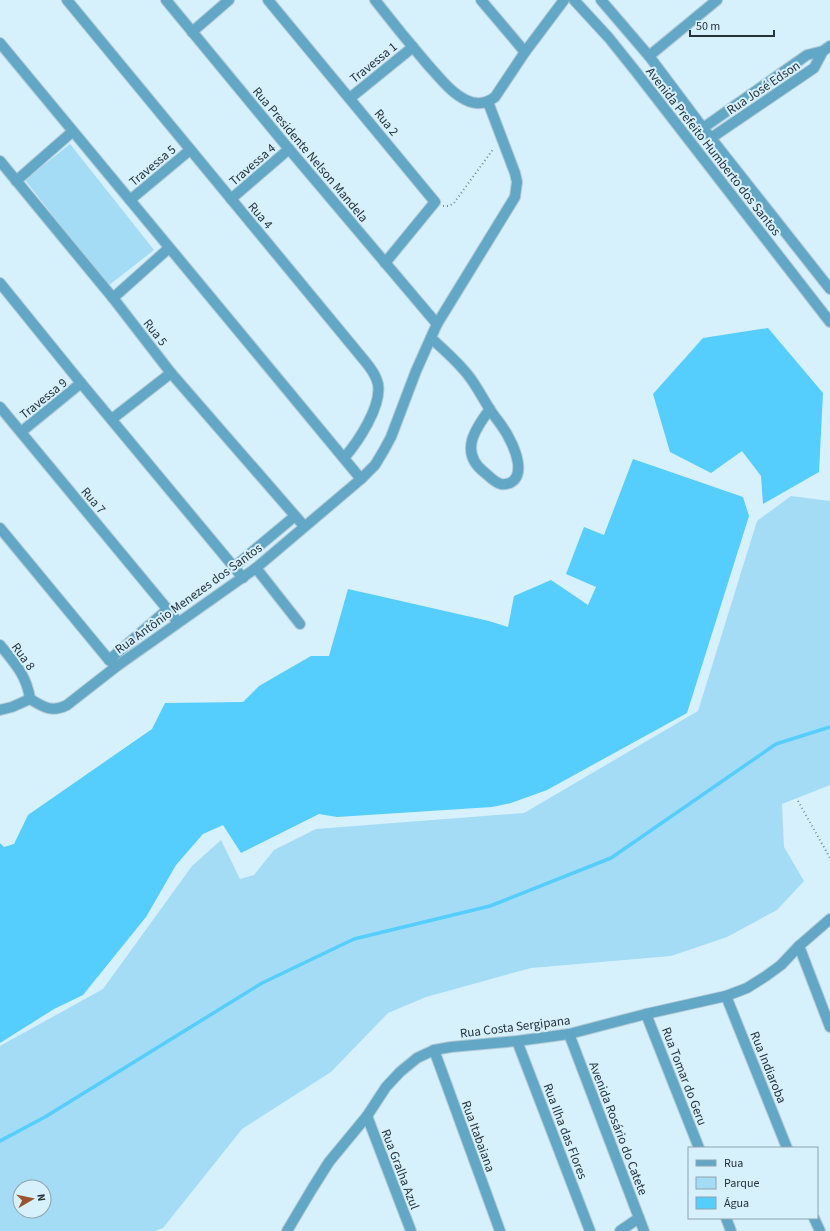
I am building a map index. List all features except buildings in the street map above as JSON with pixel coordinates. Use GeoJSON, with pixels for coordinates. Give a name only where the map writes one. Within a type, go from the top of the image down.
{"type":"FeatureCollection","features":[{"type":"Feature","properties":{"kind":"street","name":"Rua 4"},"geometry":{"type":"LineString","coordinates":[[67,0],[364,360],[377,378],[378,397],[358,440],[344,458]]}},
{"type":"Feature","properties":{"kind":"street","name":"Rua Presidente Nelson Mandela"},"geometry":{"type":"LineString","coordinates":[[166,0],[289,149],[437,324]]}},
{"type":"Feature","properties":{"kind":"street"},"geometry":{"type":"LineString","coordinates":[[192,32],[229,0]]}},
{"type":"Feature","properties":{"kind":"street","name":"Rua 2"},"geometry":{"type":"LineString","coordinates":[[268,0],[435,202]]}},
{"type":"Feature","properties":{"kind":"street"},"geometry":{"type":"LineString","coordinates":[[375,0],[438,76],[456,94],[477,103],[488,102],[495,97],[525,52],[564,0]]}},
{"type":"Feature","properties":{"kind":"street"},"geometry":{"type":"LineString","coordinates":[[481,0],[525,52]]}},
{"type":"Feature","properties":{"kind":"street","name":"Avenida Prefeito Humberto dos Santos"},"geometry":{"type":"LineString","coordinates":[[574,0],[614,44],[830,322]]}},
{"type":"Feature","properties":{"kind":"street"},"geometry":{"type":"LineString","coordinates":[[649,56],[717,0]]}},
{"type":"Feature","properties":{"kind":"street","name":"Avenida Prefeito Humberto dos Santos"},"geometry":{"type":"LineString","coordinates":[[607,2],[703,128],[829,285]]}},
{"type":"Feature","properties":{"kind":"street"},"geometry":{"type":"LineString","coordinates":[[0,43],[72,132],[361,479]]}},
{"type":"Feature","properties":{"kind":"street","name":"Travessa 1"},"geometry":{"type":"LineString","coordinates":[[350,98],[413,47]]}},
{"type":"Feature","properties":{"kind":"street","name":"Rua José Edson"},"geometry":{"type":"LineString","coordinates":[[703,128],[808,55],[826,48]]}},
{"type":"Feature","properties":{"kind":"street","name":"Rua José Edson"},"geometry":{"type":"LineString","coordinates":[[711,138],[814,68],[826,48]]}},
{"type":"Feature","properties":{"kind":"street","name":"Rua Antônio Menezes dos Santos"},"geometry":{"type":"LineString","coordinates":[[30,699],[50,709],[62,708],[67,705],[113,663],[178,622],[256,568],[361,479],[375,465],[391,437],[416,371],[437,324],[515,197],[517,182],[515,173],[488,102]]}},
{"type":"Feature","properties":{"kind":"street"},"geometry":{"type":"LineString","coordinates":[[16,181],[72,132]]}},
{"type":"Feature","properties":{"kind":"street","name":"Travessa 4"},"geometry":{"type":"LineString","coordinates":[[231,199],[289,149]]}},
{"type":"Feature","properties":{"kind":"street","name":"Travessa 5"},"geometry":{"type":"LineString","coordinates":[[130,200],[190,150]]}},
{"type":"Feature","properties":{"kind":"street","name":"Rua 5"},"geometry":{"type":"LineString","coordinates":[[0,161],[113,298],[171,373],[304,526]]}},
{"type":"Feature","properties":{"kind":"street"},"geometry":{"type":"LineString","coordinates":[[716,175],[730,162]]}},
{"type":"Feature","properties":{"kind":"street"},"geometry":{"type":"LineString","coordinates":[[385,262],[435,202]]}},
{"type":"Feature","properties":{"kind":"street"},"geometry":{"type":"LineString","coordinates":[[113,298],[169,248]]}},
{"type":"Feature","properties":{"kind":"street"},"geometry":{"type":"LineString","coordinates":[[0,283],[81,384],[112,419],[243,578]]}},
{"type":"Feature","properties":{"kind":"street"},"geometry":{"type":"LineString","coordinates":[[431,338],[455,360],[469,376],[509,437],[518,462],[518,473],[513,481],[507,484],[499,483],[479,469],[471,453],[473,434],[490,409]]}},
{"type":"Feature","properties":{"kind":"street"},"geometry":{"type":"LineString","coordinates":[[112,419],[171,373]]}},
{"type":"Feature","properties":{"kind":"street","name":"Travessa 9"},"geometry":{"type":"LineString","coordinates":[[21,432],[81,384]]}},
{"type":"Feature","properties":{"kind":"street","name":"Rua 7"},"geometry":{"type":"LineString","coordinates":[[0,407],[178,622]]}},
{"type":"Feature","properties":{"kind":"street"},"geometry":{"type":"LineString","coordinates":[[234,567],[295,516]]}},
{"type":"Feature","properties":{"kind":"street"},"geometry":{"type":"LineString","coordinates":[[0,528],[113,663],[168,609]]}},
{"type":"Feature","properties":{"kind":"street"},"geometry":{"type":"LineString","coordinates":[[256,568],[300,624]]}},
{"type":"Feature","properties":{"kind":"street","name":"Rua 8"},"geometry":{"type":"LineString","coordinates":[[0,645],[24,677],[30,699]]}},
{"type":"Feature","properties":{"kind":"street"},"geometry":{"type":"LineString","coordinates":[[0,710],[12,707],[30,699]]}},
{"type":"Feature","properties":{"kind":"street","name":"Rua Costa Sergipana"},"geometry":{"type":"LineString","coordinates":[[287,1231],[330,1162],[367,1116],[386,1087],[400,1072],[417,1058],[434,1050],[470,1044],[517,1041],[569,1034],[646,1014],[726,996],[747,988],[766,976],[781,965],[799,946],[830,920]]}},
{"type":"Feature","properties":{"kind":"street"},"geometry":{"type":"LineString","coordinates":[[799,946],[830,1027]]}},
{"type":"Feature","properties":{"kind":"street","name":"Rua Indiaroba"},"geometry":{"type":"LineString","coordinates":[[726,996],[787,1147]]}},
{"type":"Feature","properties":{"kind":"street","name":"Rua Tomar do Geru"},"geometry":{"type":"LineString","coordinates":[[646,1014],[699,1147]]}},
{"type":"Feature","properties":{"kind":"street","name":"Avenida Rosário do Catete"},"geometry":{"type":"LineString","coordinates":[[569,1034],[644,1231]]}},
{"type":"Feature","properties":{"kind":"street","name":"Rua Ilha das Flores"},"geometry":{"type":"LineString","coordinates":[[517,1041],[590,1231]]}},
{"type":"Feature","properties":{"kind":"street","name":"Rua Itabaiana"},"geometry":{"type":"LineString","coordinates":[[434,1050],[500,1231]]}},
{"type":"Feature","properties":{"kind":"street","name":"Rua Gralha Azul"},"geometry":{"type":"LineString","coordinates":[[367,1116],[411,1231]]}},
{"type":"Feature","properties":{"kind":"street"},"geometry":{"type":"LineString","coordinates":[[620,1231],[639,1218]]}},
{"type":"Feature","properties":{"kind":"street"},"geometry":{"type":"LineString","coordinates":[[726,1219],[731,1231]]}},
{"type":"Feature","properties":{"kind":"street"},"geometry":{"type":"LineString","coordinates":[[814,1219],[820,1231]]}},
{"type":"Feature","properties":{"kind":"path"},"geometry":{"type":"LineString","coordinates":[[435,202],[444,206],[453,204],[501,137]]}},
{"type":"Feature","properties":{"kind":"path"},"geometry":{"type":"LineString","coordinates":[[798,801],[830,858]]}},
{"type":"Feature","properties":{"kind":"green space"},"geometry":{"type":"Polygon","coordinates":[[[70,144],[154,250],[108,286],[25,180],[70,144]]]}},
{"type":"Feature","properties":{"kind":"green space"},"geometry":{"type":"Polygon","coordinates":[[[791,496],[830,501],[830,785],[782,804],[784,847],[804,881],[777,910],[727,937],[671,956],[531,968],[426,997],[388,1013],[331,1072],[242,1129],[163,1228],[155,1231],[0,1231],[0,1046],[103,989],[192,866],[221,840],[240,879],[254,875],[274,850],[316,829],[524,813],[698,711],[757,521],[791,496]]]}},
{"type":"Feature","properties":{"kind":"water"},"geometry":{"type":"Polygon","coordinates":[[[768,328],[823,393],[819,472],[763,504],[761,476],[742,451],[711,473],[670,452],[653,394],[703,338],[768,328]]]}},
{"type":"Feature","properties":{"kind":"water"},"geometry":{"type":"Polygon","coordinates":[[[633,459],[743,497],[749,516],[687,713],[547,790],[511,803],[492,807],[337,817],[319,814],[241,853],[223,825],[203,834],[176,865],[146,917],[83,995],[54,1009],[0,1043],[0,843],[4,847],[14,844],[28,815],[152,729],[165,703],[243,702],[259,686],[311,656],[329,656],[348,589],[489,621],[508,627],[514,596],[551,580],[588,605],[596,587],[566,574],[584,527],[604,535],[633,459]]]}},
{"type":"Feature","properties":{"kind":"waterway"},"geometry":{"type":"LineString","coordinates":[[0,1141],[45,1117],[262,983],[354,939],[490,906],[611,858],[776,744],[830,727]]}}]}
